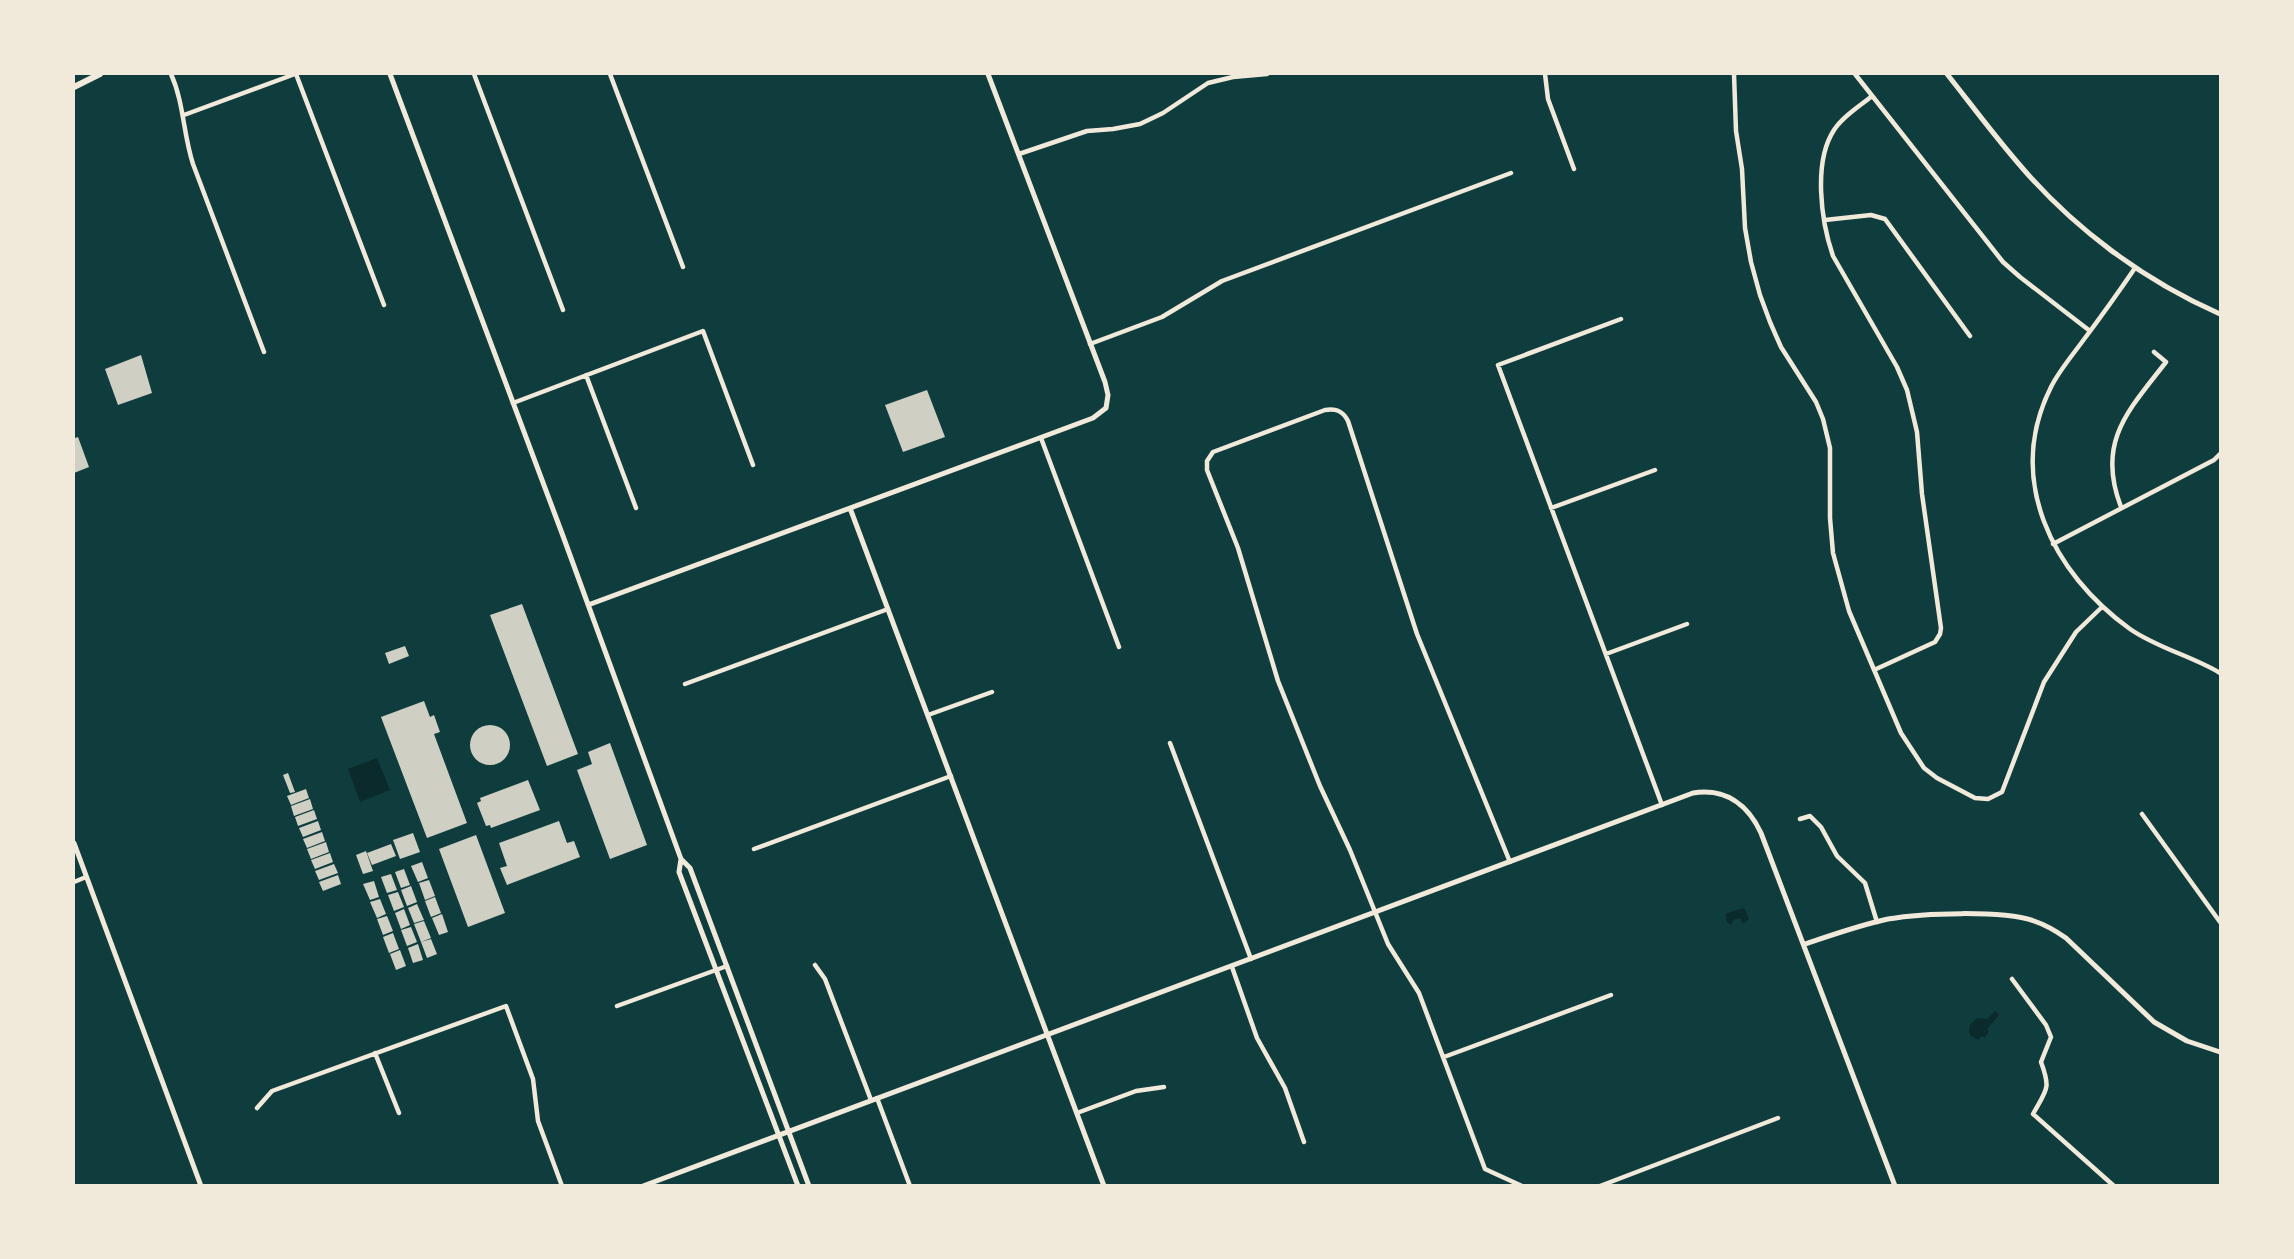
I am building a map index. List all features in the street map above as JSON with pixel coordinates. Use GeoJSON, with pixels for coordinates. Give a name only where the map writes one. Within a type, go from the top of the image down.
{"type":"FeatureCollection","features":[{"type":"Feature","properties":{"kind":"main road"},"geometry":{"type":"LineString","coordinates":[[74,87],[100,74]]}},
{"type":"Feature","properties":{"kind":"street"},"geometry":{"type":"LineString","coordinates":[[171,74],[180,95],[186,139],[193,164],[264,352]]}},
{"type":"Feature","properties":{"kind":"street"},"geometry":{"type":"LineString","coordinates":[[184,115],[296,74],[384,305]]}},
{"type":"Feature","properties":{"kind":"street"},"geometry":{"type":"LineString","coordinates":[[390,74],[681,859],[690,868],[809,1185]]}},
{"type":"Feature","properties":{"kind":"street"},"geometry":{"type":"LineString","coordinates":[[474,74],[563,310]]}},
{"type":"Feature","properties":{"kind":"street"},"geometry":{"type":"LineString","coordinates":[[610,74],[683,267]]}},
{"type":"Feature","properties":{"kind":"street"},"geometry":{"type":"LineString","coordinates":[[588,605],[1041,438],[1093,418],[1104,410],[1108,402],[1104,382],[988,74]]}},
{"type":"Feature","properties":{"kind":"street"},"geometry":{"type":"LineString","coordinates":[[1019,154],[1087,130],[1113,129],[1140,124],[1163,113],[1208,83],[1233,76],[1268,74]]}},
{"type":"Feature","properties":{"kind":"street"},"geometry":{"type":"LineString","coordinates":[[1545,74],[1548,99],[1574,169]]}},
{"type":"Feature","properties":{"kind":"street"},"geometry":{"type":"LineString","coordinates":[[1734,74],[1736,131],[1742,169],[1745,228],[1760,295],[1781,346],[1816,402],[1823,419],[1830,448],[1833,553],[1849,611],[1902,733],[1924,768],[1937,778],[1975,798],[1992,798],[2002,792],[2044,682],[2076,632],[2102,607]]}},
{"type":"Feature","properties":{"kind":"street"},"geometry":{"type":"LineString","coordinates":[[1855,74],[2003,261],[2026,282],[2090,331]]}},
{"type":"Feature","properties":{"kind":"street"},"geometry":{"type":"LineString","coordinates":[[1947,74],[2019,164],[2075,222],[2135,268],[2188,300],[2220,314]]}},
{"type":"Feature","properties":{"kind":"street"},"geometry":{"type":"LineString","coordinates":[[1872,96],[1835,128],[1824,151],[1821,180],[1825,220],[1830,248],[1838,266],[1898,367],[1907,390],[1917,432],[1922,494],[1941,621],[1940,634],[1935,642],[1874,670]]}},
{"type":"Feature","properties":{"kind":"street"},"geometry":{"type":"LineString","coordinates":[[1090,344],[1162,317],[1222,281],[1511,173]]}},
{"type":"Feature","properties":{"kind":"street"},"geometry":{"type":"LineString","coordinates":[[1825,220],[1871,215],[1885,219],[1970,336]]}},
{"type":"Feature","properties":{"kind":"street"},"geometry":{"type":"LineString","coordinates":[[2135,268],[2051,386],[2042,405],[2032,449],[2034,492],[2045,528],[2053,544],[2073,573],[2102,607],[2145,638],[2190,657],[2220,673]]}},
{"type":"Feature","properties":{"kind":"street"},"geometry":{"type":"LineString","coordinates":[[1621,319],[1498,365],[1662,805]]}},
{"type":"Feature","properties":{"kind":"street"},"geometry":{"type":"LineString","coordinates":[[513,402],[703,331],[753,465]]}},
{"type":"Feature","properties":{"kind":"street"},"geometry":{"type":"LineString","coordinates":[[2121,507],[2113,482],[2112,449],[2122,419],[2166,362],[2154,352]]}},
{"type":"Feature","properties":{"kind":"street"},"geometry":{"type":"LineString","coordinates":[[586,375],[636,508]]}},
{"type":"Feature","properties":{"kind":"street"},"geometry":{"type":"LineString","coordinates":[[1510,862],[1417,634],[1348,421],[1340,411],[1325,410],[1213,452],[1209,457],[1208,470],[1238,548],[1278,681],[1320,786],[1350,850],[1392,952],[1416,985],[1485,1169],[1522,1185]]}},
{"type":"Feature","properties":{"kind":"street"},"geometry":{"type":"LineString","coordinates":[[1041,438],[1119,647]]}},
{"type":"Feature","properties":{"kind":"street"},"geometry":{"type":"LineString","coordinates":[[2053,544],[2214,460],[2220,454]]}},
{"type":"Feature","properties":{"kind":"street"},"geometry":{"type":"LineString","coordinates":[[1551,508],[1655,470]]}},
{"type":"Feature","properties":{"kind":"street"},"geometry":{"type":"LineString","coordinates":[[850,508],[1104,1185]]}},
{"type":"Feature","properties":{"kind":"street"},"geometry":{"type":"LineString","coordinates":[[685,684],[888,609]]}},
{"type":"Feature","properties":{"kind":"street"},"geometry":{"type":"LineString","coordinates":[[1606,654],[1687,624]]}},
{"type":"Feature","properties":{"kind":"street"},"geometry":{"type":"LineString","coordinates":[[928,715],[992,692]]}},
{"type":"Feature","properties":{"kind":"street"},"geometry":{"type":"LineString","coordinates":[[1170,742],[1251,960]]}},
{"type":"Feature","properties":{"kind":"street"},"geometry":{"type":"LineString","coordinates":[[754,849],[951,776]]}},
{"type":"Feature","properties":{"kind":"street"},"geometry":{"type":"LineString","coordinates":[[643,1185],[1702,792],[1731,797],[1746,809],[1757,824],[1805,944],[1895,1185]]}},
{"type":"Feature","properties":{"kind":"street"},"geometry":{"type":"LineString","coordinates":[[2142,813],[2220,922]]}},
{"type":"Feature","properties":{"kind":"street"},"geometry":{"type":"LineString","coordinates":[[1800,819],[1810,816],[1818,823],[1837,856],[1859,876],[1869,893],[1877,922]]}},
{"type":"Feature","properties":{"kind":"street"},"geometry":{"type":"LineString","coordinates":[[74,843],[199,1185]]}},
{"type":"Feature","properties":{"kind":"street"},"geometry":{"type":"LineString","coordinates":[[681,859],[679,872],[798,1185]]}},
{"type":"Feature","properties":{"kind":"street"},"geometry":{"type":"LineString","coordinates":[[74,882],[86,877]]}},
{"type":"Feature","properties":{"kind":"street"},"geometry":{"type":"LineString","coordinates":[[1805,944],[1877,922],[1929,914],[2021,917],[2038,922],[2066,938],[2154,1022],[2187,1041],[2220,1052]]}},
{"type":"Feature","properties":{"kind":"street"},"geometry":{"type":"LineString","coordinates":[[815,965],[825,979],[909,1185]]}},
{"type":"Feature","properties":{"kind":"street"},"geometry":{"type":"LineString","coordinates":[[617,1006],[727,966]]}},
{"type":"Feature","properties":{"kind":"street"},"geometry":{"type":"LineString","coordinates":[[1232,967],[1257,1038],[1285,1089],[1304,1142]]}},
{"type":"Feature","properties":{"kind":"street"},"geometry":{"type":"LineString","coordinates":[[2012,979],[2046,1025],[2051,1037],[2041,1062],[2048,1088],[2033,1114],[2114,1185]]}},
{"type":"Feature","properties":{"kind":"street"},"geometry":{"type":"LineString","coordinates":[[1444,1057],[1611,994]]}},
{"type":"Feature","properties":{"kind":"street"},"geometry":{"type":"LineString","coordinates":[[257,1108],[272,1091],[506,1006],[533,1079],[538,1121],[562,1185]]}},
{"type":"Feature","properties":{"kind":"street"},"geometry":{"type":"LineString","coordinates":[[375,1053],[399,1113]]}},
{"type":"Feature","properties":{"kind":"street"},"geometry":{"type":"LineString","coordinates":[[1077,1113],[1136,1091],[1164,1087]]}},
{"type":"Feature","properties":{"kind":"street"},"geometry":{"type":"LineString","coordinates":[[1600,1185],[1778,1118]]}},
{"type":"Feature","properties":{"kind":"water"},"geometry":{"type":"Polygon","coordinates":[[[377,758],[390,790],[360,802],[348,769],[377,758]]]}},
{"type":"Feature","properties":{"kind":"water"},"geometry":{"type":"Polygon","coordinates":[[[1744,908],[1749,919],[1743,924],[1740,918],[1734,920],[1731,925],[1727,922],[1725,914],[1744,908]]]}},
{"type":"Feature","properties":{"kind":"water"},"geometry":{"type":"Polygon","coordinates":[[[1995,1011],[1999,1015],[1987,1029],[1989,1032],[1984,1038],[1982,1036],[1978,1040],[1971,1036],[1970,1025],[1977,1018],[1987,1019],[1995,1011]]]}},
{"type":"Feature","properties":{"kind":"building"},"geometry":{"type":"Polygon","coordinates":[[[141,355],[152,393],[118,405],[105,369],[141,355]]]}},
{"type":"Feature","properties":{"kind":"building"},"geometry":{"type":"Polygon","coordinates":[[[927,390],[945,437],[903,452],[885,405],[927,390]]]}},
{"type":"Feature","properties":{"kind":"building"},"geometry":{"type":"Polygon","coordinates":[[[74,434],[75,438],[78,437],[89,467],[74,473],[74,434]]]}},
{"type":"Feature","properties":{"kind":"building"},"geometry":{"type":"Polygon","coordinates":[[[522,604],[578,754],[547,766],[490,615],[522,604]]]}},
{"type":"Feature","properties":{"kind":"building"},"geometry":{"type":"Polygon","coordinates":[[[405,646],[409,656],[389,664],[385,653],[405,646]]]}},
{"type":"Feature","properties":{"kind":"building"},"geometry":{"type":"Polygon","coordinates":[[[424,701],[430,717],[434,715],[440,732],[434,734],[467,823],[427,838],[381,717],[424,701]]]}},
{"type":"Feature","properties":{"kind":"building"},"geometry":{"type":"Polygon","coordinates":[[[490,725],[504,731],[510,745],[504,759],[490,765],[476,759],[470,745],[476,731],[490,725]]]}},
{"type":"Feature","properties":{"kind":"building"},"geometry":{"type":"Polygon","coordinates":[[[610,743],[647,845],[610,859],[577,770],[592,764],[588,752],[610,743]]]}},
{"type":"Feature","properties":{"kind":"building"},"geometry":{"type":"Polygon","coordinates":[[[288,773],[295,792],[290,793],[283,775],[288,773]]]}},
{"type":"Feature","properties":{"kind":"building"},"geometry":{"type":"Polygon","coordinates":[[[528,780],[540,810],[491,828],[490,825],[486,826],[477,803],[481,801],[480,798],[528,780]]]}},
{"type":"Feature","properties":{"kind":"building"},"geometry":{"type":"Polygon","coordinates":[[[306,789],[309,798],[291,805],[287,796],[306,789]]]}},
{"type":"Feature","properties":{"kind":"building"},"geometry":{"type":"Polygon","coordinates":[[[310,799],[313,809],[294,816],[291,806],[310,799]]]}},
{"type":"Feature","properties":{"kind":"building"},"geometry":{"type":"Polygon","coordinates":[[[314,810],[317,819],[298,826],[295,817],[314,810]]]}},
{"type":"Feature","properties":{"kind":"building"},"geometry":{"type":"Polygon","coordinates":[[[318,821],[321,830],[303,837],[299,828],[318,821]]]}},
{"type":"Feature","properties":{"kind":"building"},"geometry":{"type":"Polygon","coordinates":[[[559,821],[567,843],[574,841],[580,857],[507,885],[500,868],[507,866],[499,843],[559,821]]]}},
{"type":"Feature","properties":{"kind":"building"},"geometry":{"type":"Polygon","coordinates":[[[322,832],[325,841],[307,848],[303,839],[322,832]]]}},
{"type":"Feature","properties":{"kind":"building"},"geometry":{"type":"Polygon","coordinates":[[[413,833],[420,852],[400,859],[393,840],[413,833]]]}},
{"type":"Feature","properties":{"kind":"building"},"geometry":{"type":"Polygon","coordinates":[[[476,835],[505,913],[468,927],[439,849],[476,835]]]}},
{"type":"Feature","properties":{"kind":"building"},"geometry":{"type":"Polygon","coordinates":[[[326,842],[329,852],[311,859],[307,849],[326,842]]]}},
{"type":"Feature","properties":{"kind":"building"},"geometry":{"type":"Polygon","coordinates":[[[391,844],[396,856],[372,865],[367,853],[391,844]]]}},
{"type":"Feature","properties":{"kind":"building"},"geometry":{"type":"Polygon","coordinates":[[[366,851],[373,871],[363,874],[356,855],[366,851]]]}},
{"type":"Feature","properties":{"kind":"building"},"geometry":{"type":"Polygon","coordinates":[[[330,853],[333,862],[315,869],[311,860],[330,853]]]}},
{"type":"Feature","properties":{"kind":"building"},"geometry":{"type":"Polygon","coordinates":[[[422,862],[428,878],[418,882],[411,866],[422,862]]]}},
{"type":"Feature","properties":{"kind":"building"},"geometry":{"type":"Polygon","coordinates":[[[334,864],[338,873],[319,880],[315,871],[334,864]]]}},
{"type":"Feature","properties":{"kind":"building"},"geometry":{"type":"Polygon","coordinates":[[[404,869],[410,885],[401,888],[395,872],[404,869]]]}},
{"type":"Feature","properties":{"kind":"building"},"geometry":{"type":"Polygon","coordinates":[[[391,874],[397,890],[387,893],[381,877],[391,874]]]}},
{"type":"Feature","properties":{"kind":"building"},"geometry":{"type":"Polygon","coordinates":[[[338,875],[341,884],[323,891],[319,882],[338,875]]]}},
{"type":"Feature","properties":{"kind":"building"},"geometry":{"type":"Polygon","coordinates":[[[429,880],[435,896],[425,900],[419,883],[429,880]]]}},
{"type":"Feature","properties":{"kind":"building"},"geometry":{"type":"Polygon","coordinates":[[[374,881],[379,897],[370,900],[363,884],[374,881]]]}},
{"type":"Feature","properties":{"kind":"building"},"geometry":{"type":"Polygon","coordinates":[[[411,886],[417,902],[407,906],[401,890],[411,886]]]}},
{"type":"Feature","properties":{"kind":"building"},"geometry":{"type":"Polygon","coordinates":[[[398,892],[404,907],[394,911],[388,895],[398,892]]]}},
{"type":"Feature","properties":{"kind":"building"},"geometry":{"type":"Polygon","coordinates":[[[435,897],[441,913],[431,917],[425,901],[435,897]]]}},
{"type":"Feature","properties":{"kind":"building"},"geometry":{"type":"Polygon","coordinates":[[[380,899],[386,914],[377,918],[370,902],[380,899]]]}},
{"type":"Feature","properties":{"kind":"building"},"geometry":{"type":"Polygon","coordinates":[[[417,904],[424,920],[414,923],[408,908],[417,904]]]}},
{"type":"Feature","properties":{"kind":"building"},"geometry":{"type":"Polygon","coordinates":[[[404,909],[410,925],[401,929],[395,913],[404,909]]]}},
{"type":"Feature","properties":{"kind":"building"},"geometry":{"type":"Polygon","coordinates":[[[442,914],[448,932],[439,935],[432,918],[442,914]]]}},
{"type":"Feature","properties":{"kind":"building"},"geometry":{"type":"Polygon","coordinates":[[[387,916],[393,931],[383,935],[377,919],[387,916]]]}},
{"type":"Feature","properties":{"kind":"building"},"geometry":{"type":"Polygon","coordinates":[[[424,921],[431,938],[421,942],[414,924],[424,921]]]}},
{"type":"Feature","properties":{"kind":"building"},"geometry":{"type":"Polygon","coordinates":[[[411,927],[417,942],[407,946],[401,930],[411,927]]]}},
{"type":"Feature","properties":{"kind":"building"},"geometry":{"type":"Polygon","coordinates":[[[393,933],[399,949],[389,953],[383,937],[393,933]]]}},
{"type":"Feature","properties":{"kind":"building"},"geometry":{"type":"Polygon","coordinates":[[[431,939],[437,954],[427,958],[421,942],[431,939]]]}},
{"type":"Feature","properties":{"kind":"building"},"geometry":{"type":"Polygon","coordinates":[[[418,944],[423,960],[413,963],[408,948],[418,944]]]}},
{"type":"Feature","properties":{"kind":"building"},"geometry":{"type":"Polygon","coordinates":[[[400,950],[406,966],[396,970],[390,954],[400,950]]]}}]}
